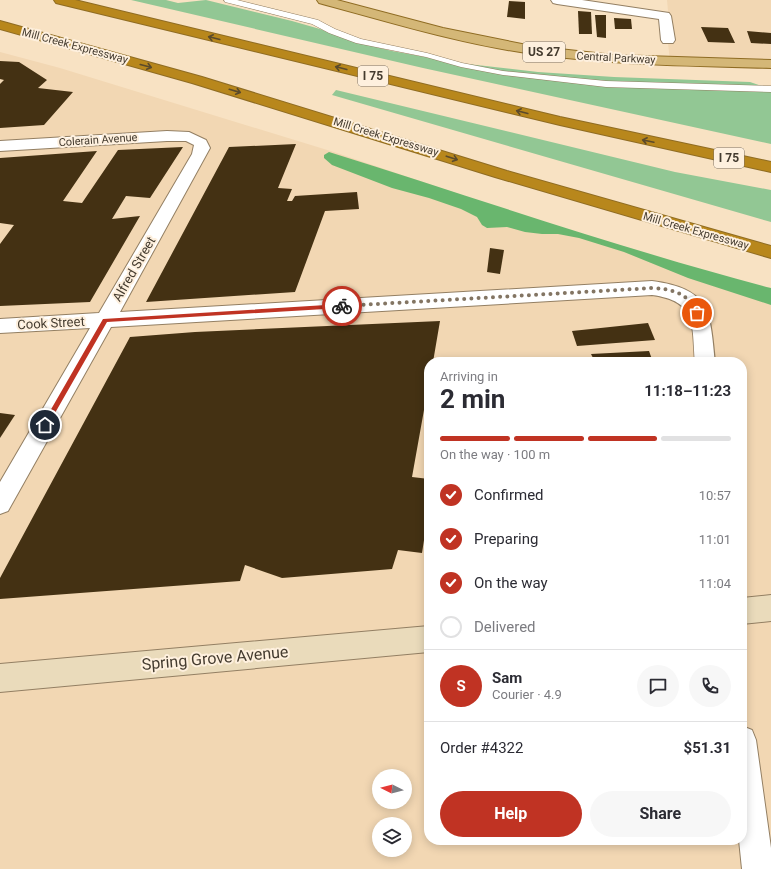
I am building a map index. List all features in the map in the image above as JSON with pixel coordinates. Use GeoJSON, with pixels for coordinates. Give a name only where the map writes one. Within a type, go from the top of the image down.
{"type":"FeatureCollection","features":[{"type":"Feature","properties":{"kind":"highway","name":"I 75"},"geometry":{"type":"LineString","coordinates":[[60,0],[560,121],[771,167]]}},
{"type":"Feature","properties":{"kind":"highway","name":"Mill Creek Expressway"},"geometry":{"type":"LineString","coordinates":[[0,26],[273,102],[502,174],[771,252]]}},
{"type":"Feature","properties":{"kind":"highway"},"geometry":{"type":"LineString","coordinates":[[686,149],[771,162]]}},
{"type":"Feature","properties":{"kind":"highway"},"geometry":{"type":"LineString","coordinates":[[502,174],[656,227],[771,264]]}},
{"type":"Feature","properties":{"kind":"main road","name":"Central Parkway"},"geometry":{"type":"LineString","coordinates":[[323,0],[463,37],[561,54],[611,59],[771,64]]}},
{"type":"Feature","properties":{"kind":"main road"},"geometry":{"type":"LineString","coordinates":[[747,610],[771,608]]}},
{"type":"Feature","properties":{"kind":"main road","name":"Spring Grove Avenue"},"geometry":{"type":"LineString","coordinates":[[0,678],[424,639]]}},
{"type":"Feature","properties":{"kind":"street"},"geometry":{"type":"LineString","coordinates":[[557,0],[664,16],[668,40]]}},
{"type":"Feature","properties":{"kind":"street","name":"Colerain Avenue"},"geometry":{"type":"LineString","coordinates":[[0,146],[167,136],[189,137],[196,140]]}},
{"type":"Feature","properties":{"kind":"street","name":"Alfred Street"},"geometry":{"type":"LineString","coordinates":[[0,504],[200,154],[202,148],[201,143],[196,140]]}},
{"type":"Feature","properties":{"kind":"street","name":"Cook Street"},"geometry":{"type":"LineString","coordinates":[[0,326],[652,288],[666,289],[683,295],[693,302],[701,323],[704,357]]}},
{"type":"Feature","properties":{"kind":"street"},"geometry":{"type":"LineString","coordinates":[[747,780],[758,869]]}},
{"type":"Feature","properties":{"kind":"lane"},"geometry":{"type":"LineString","coordinates":[[228,0],[315,22],[332,31],[360,42],[427,55],[461,65],[503,73],[606,84],[771,89]]}},
{"type":"Feature","properties":{"kind":"shaded area"},"geometry":{"type":"Polygon","coordinates":[[[667,0],[771,0],[771,64],[670,61],[665,16],[668,11],[667,0]]]}},
{"type":"Feature","properties":{"kind":"shaded area"},"geometry":{"type":"Polygon","coordinates":[[[0,52],[60,68],[337,153],[663,263],[771,293],[771,869],[0,869],[0,52]]]}},
{"type":"Feature","properties":{"kind":"green space"},"geometry":{"type":"Polygon","coordinates":[[[131,0],[166,0],[178,3],[206,0],[292,21],[320,29],[349,40],[392,51],[459,63],[538,72],[614,77],[750,82],[771,89],[771,144],[423,68],[131,0]]]}},
{"type":"Feature","properties":{"kind":"green space"},"geometry":{"type":"Polygon","coordinates":[[[336,90],[675,172],[771,190],[771,222],[332,95],[336,90]]]}},
{"type":"Feature","properties":{"kind":"green space"},"geometry":{"type":"Polygon","coordinates":[[[329,152],[604,240],[771,288],[771,305],[688,278],[624,252],[579,238],[558,234],[525,232],[507,227],[487,228],[482,225],[477,217],[461,209],[429,198],[392,188],[332,165],[324,158],[324,155],[329,152]]]}},
{"type":"Feature","properties":{"kind":"building"},"geometry":{"type":"Polygon","coordinates":[[[509,1],[525,2],[525,19],[507,17],[509,1]]]}},
{"type":"Feature","properties":{"kind":"building"},"geometry":{"type":"Polygon","coordinates":[[[578,11],[591,12],[592,34],[579,34],[578,11]]]}},
{"type":"Feature","properties":{"kind":"building"},"geometry":{"type":"Polygon","coordinates":[[[595,15],[606,15],[606,38],[597,37],[595,15]]]}},
{"type":"Feature","properties":{"kind":"building"},"geometry":{"type":"Polygon","coordinates":[[[614,18],[631,19],[632,29],[615,29],[614,18]]]}},
{"type":"Feature","properties":{"kind":"building"},"geometry":{"type":"Polygon","coordinates":[[[701,27],[728,28],[735,43],[708,42],[701,27]]]}},
{"type":"Feature","properties":{"kind":"building"},"geometry":{"type":"Polygon","coordinates":[[[747,31],[771,33],[771,44],[751,43],[747,31]]]}},
{"type":"Feature","properties":{"kind":"building"},"geometry":{"type":"Polygon","coordinates":[[[0,61],[19,62],[47,80],[38,88],[73,92],[44,125],[0,128],[0,84],[4,80],[0,79],[0,61]]]}},
{"type":"Feature","properties":{"kind":"building"},"geometry":{"type":"Polygon","coordinates":[[[296,144],[278,188],[292,189],[287,201],[292,201],[295,196],[357,192],[359,209],[325,211],[295,292],[146,302],[229,147],[296,144]]]}},
{"type":"Feature","properties":{"kind":"building"},"geometry":{"type":"Polygon","coordinates":[[[183,147],[150,198],[126,196],[112,219],[140,216],[90,302],[0,306],[0,244],[14,225],[0,223],[0,158],[97,151],[63,201],[82,203],[118,150],[183,147]]]}},
{"type":"Feature","properties":{"kind":"building"},"geometry":{"type":"Polygon","coordinates":[[[490,248],[504,250],[500,274],[487,272],[490,248]]]}},
{"type":"Feature","properties":{"kind":"building"},"geometry":{"type":"Polygon","coordinates":[[[440,321],[434,357],[424,357],[424,410],[412,477],[424,478],[424,540],[422,553],[398,550],[392,569],[282,578],[245,565],[240,581],[0,599],[0,578],[130,337],[195,332],[440,321]]]}},
{"type":"Feature","properties":{"kind":"building"},"geometry":{"type":"Polygon","coordinates":[[[648,323],[655,340],[577,346],[572,331],[648,323]]]}},
{"type":"Feature","properties":{"kind":"building"},"geometry":{"type":"Polygon","coordinates":[[[649,351],[651,357],[592,357],[591,354],[649,351]]]}},
{"type":"Feature","properties":{"kind":"building"},"geometry":{"type":"Polygon","coordinates":[[[0,413],[15,415],[0,438],[0,413]]]}},
{"type":"Feature","properties":{"kind":"way so far"},"geometry":{"type":"LineString","coordinates":[[342,306],[652,288],[666,289],[683,295],[693,302],[697,313]]}},
{"type":"Feature","properties":{"kind":"route"},"geometry":{"type":"LineString","coordinates":[[45,425],[105,320],[342,306]]}}]}
